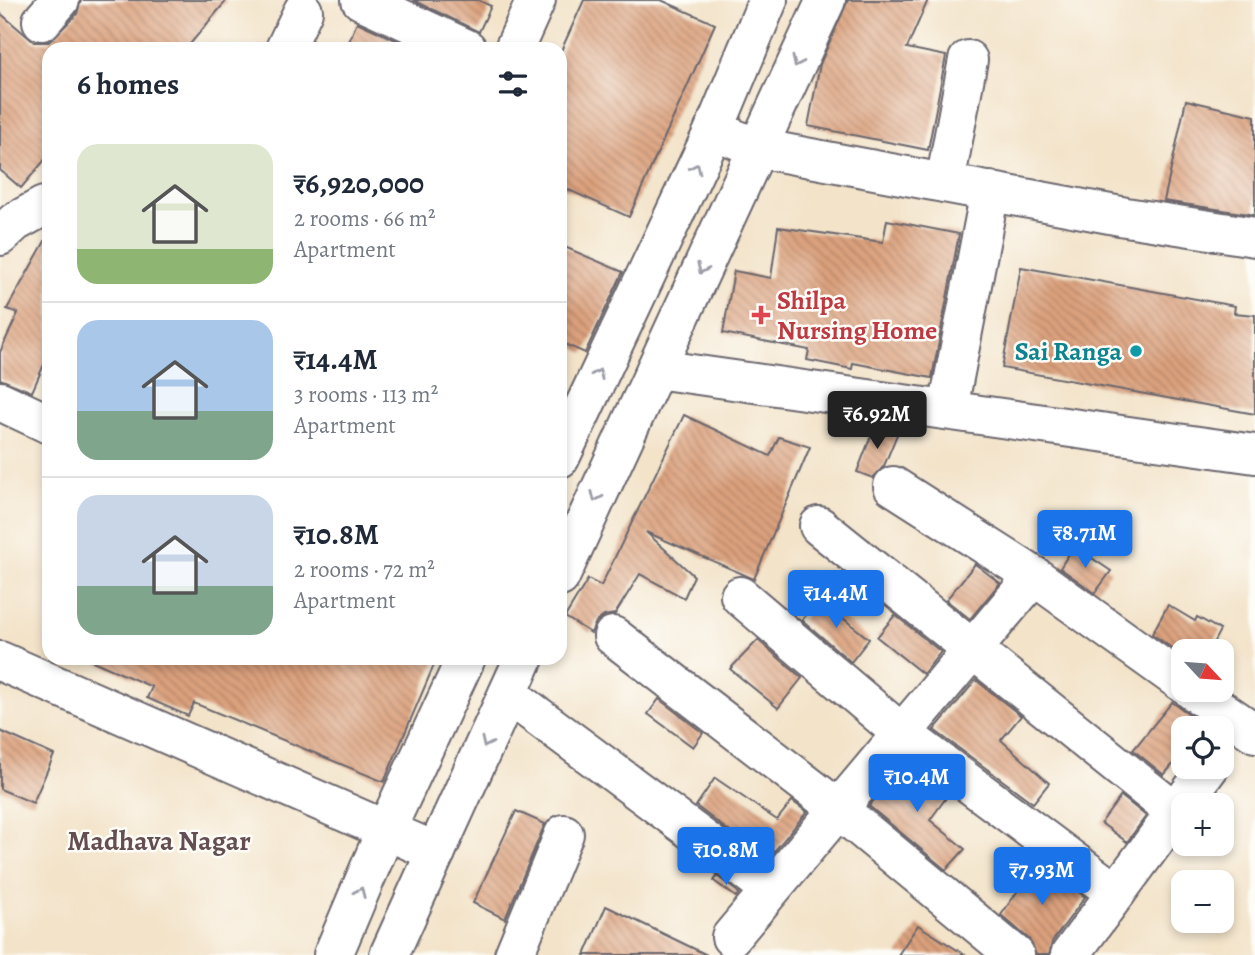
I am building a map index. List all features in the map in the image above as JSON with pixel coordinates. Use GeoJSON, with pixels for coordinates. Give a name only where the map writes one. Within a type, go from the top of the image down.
{"type":"FeatureCollection","features":[{"type":"Feature","properties":{"kind":"street"},"geometry":{"type":"LineString","coordinates":[[361,0],[452,42]]}},
{"type":"Feature","properties":{"kind":"street"},"geometry":{"type":"LineString","coordinates":[[567,433],[714,130],[768,0],[820,11],[567,562]]}},
{"type":"Feature","properties":{"kind":"street"},"geometry":{"type":"LineString","coordinates":[[516,42],[530,2]]}},
{"type":"Feature","properties":{"kind":"street"},"geometry":{"type":"LineString","coordinates":[[288,42],[303,11]]}},
{"type":"Feature","properties":{"kind":"street"},"geometry":{"type":"LineString","coordinates":[[946,183],[968,60]]}},
{"type":"Feature","properties":{"kind":"street"},"geometry":{"type":"LineString","coordinates":[[714,130],[757,148],[1255,237]]}},
{"type":"Feature","properties":{"kind":"street"},"geometry":{"type":"LineString","coordinates":[[948,409],[990,191]]}},
{"type":"Feature","properties":{"kind":"street"},"geometry":{"type":"LineString","coordinates":[[0,236],[42,207]]}},
{"type":"Feature","properties":{"kind":"street"},"geometry":{"type":"LineString","coordinates":[[656,369],[1255,454]]}},
{"type":"Feature","properties":{"kind":"street"},"geometry":{"type":"LineString","coordinates":[[0,401],[42,421]]}},
{"type":"Feature","properties":{"kind":"street"},"geometry":{"type":"LineString","coordinates":[[567,437],[619,446]]}},
{"type":"Feature","properties":{"kind":"street"},"geometry":{"type":"LineString","coordinates":[[893,486],[1034,576],[1171,674]]}},
{"type":"Feature","properties":{"kind":"street"},"geometry":{"type":"LineString","coordinates":[[819,526],[1171,809]]}},
{"type":"Feature","properties":{"kind":"street"},"geometry":{"type":"LineString","coordinates":[[731,937],[769,888],[1034,576]]}},
{"type":"Feature","properties":{"kind":"street"},"geometry":{"type":"LineString","coordinates":[[740,596],[900,732],[1116,893]]}},
{"type":"Feature","properties":{"kind":"street"},"geometry":{"type":"LineString","coordinates":[[613,636],[837,808],[1015,955]]}},
{"type":"Feature","properties":{"kind":"street"},"geometry":{"type":"LineString","coordinates":[[0,660],[385,832],[436,852]]}},
{"type":"Feature","properties":{"kind":"street"},"geometry":{"type":"LineString","coordinates":[[333,955],[385,832],[463,665]]}},
{"type":"Feature","properties":{"kind":"street"},"geometry":{"type":"LineString","coordinates":[[388,955],[521,665]]}},
{"type":"Feature","properties":{"kind":"street"},"geometry":{"type":"LineString","coordinates":[[508,694],[769,888]]}},
{"type":"Feature","properties":{"kind":"street"},"geometry":{"type":"LineString","coordinates":[[1204,702],[1240,737]]}},
{"type":"Feature","properties":{"kind":"street"},"geometry":{"type":"LineString","coordinates":[[1188,793],[1200,779]]}},
{"type":"Feature","properties":{"kind":"street"},"geometry":{"type":"LineString","coordinates":[[1070,955],[1171,815]]}},
{"type":"Feature","properties":{"kind":"street"},"geometry":{"type":"LineString","coordinates":[[514,955],[564,834]]}},
{"type":"Feature","properties":{"kind":"building"},"geometry":{"type":"Polygon","coordinates":[[[81,0],[227,0],[192,42],[49,42],[77,14],[81,0]]]}},
{"type":"Feature","properties":{"kind":"building"},"geometry":{"type":"Polygon","coordinates":[[[413,0],[478,0],[491,6],[479,32],[413,0]]]}},
{"type":"Feature","properties":{"kind":"building"},"geometry":{"type":"Polygon","coordinates":[[[584,0],[661,0],[715,24],[629,217],[567,189],[565,42],[584,0]]]}},
{"type":"Feature","properties":{"kind":"building"},"geometry":{"type":"Polygon","coordinates":[[[848,0],[928,0],[907,48],[946,56],[928,150],[808,126],[820,64],[848,0]]]}},
{"type":"Feature","properties":{"kind":"building"},"geometry":{"type":"Polygon","coordinates":[[[0,13],[34,42],[42,42],[42,163],[21,188],[0,170],[0,13]]]}},
{"type":"Feature","properties":{"kind":"building"},"geometry":{"type":"Polygon","coordinates":[[[357,22],[400,42],[349,42],[357,22]]]}},
{"type":"Feature","properties":{"kind":"building"},"geometry":{"type":"Polygon","coordinates":[[[1186,100],[1255,116],[1255,215],[1164,201],[1186,100]]]}},
{"type":"Feature","properties":{"kind":"building"},"geometry":{"type":"Polygon","coordinates":[[[887,220],[959,234],[932,378],[853,363],[852,369],[807,360],[809,350],[723,333],[734,271],[771,278],[778,227],[883,242],[887,220]]]}},
{"type":"Feature","properties":{"kind":"building"},"geometry":{"type":"Polygon","coordinates":[[[42,246],[42,369],[32,392],[0,379],[0,352],[18,313],[7,309],[42,246]]]}},
{"type":"Feature","properties":{"kind":"building"},"geometry":{"type":"Polygon","coordinates":[[[567,248],[623,272],[585,353],[567,345],[567,248]]]}},
{"type":"Feature","properties":{"kind":"building"},"geometry":{"type":"Polygon","coordinates":[[[1021,267],[1235,306],[1234,313],[1255,315],[1255,414],[1002,368],[1021,267]]]}},
{"type":"Feature","properties":{"kind":"building"},"geometry":{"type":"Polygon","coordinates":[[[684,415],[770,456],[779,437],[810,447],[754,579],[646,532],[694,576],[684,598],[640,574],[615,614],[604,616],[596,622],[591,633],[567,618],[567,614],[588,579],[601,586],[684,415]]]}},
{"type":"Feature","properties":{"kind":"building"},"geometry":{"type":"Polygon","coordinates":[[[876,423],[898,432],[884,466],[873,478],[857,472],[876,423]]]}},
{"type":"Feature","properties":{"kind":"building"},"geometry":{"type":"Polygon","coordinates":[[[1074,546],[1111,571],[1095,593],[1060,568],[1074,546]]]}},
{"type":"Feature","properties":{"kind":"building"},"geometry":{"type":"Polygon","coordinates":[[[975,564],[1000,583],[970,619],[946,600],[975,564]]]}},
{"type":"Feature","properties":{"kind":"building"},"geometry":{"type":"Polygon","coordinates":[[[819,599],[869,639],[851,662],[802,620],[819,599]]]}},
{"type":"Feature","properties":{"kind":"building"},"geometry":{"type":"Polygon","coordinates":[[[1168,605],[1195,621],[1197,617],[1220,630],[1215,639],[1171,639],[1171,647],[1152,634],[1168,605]]]}},
{"type":"Feature","properties":{"kind":"building"},"geometry":{"type":"Polygon","coordinates":[[[895,615],[941,652],[923,674],[877,637],[895,615]]]}},
{"type":"Feature","properties":{"kind":"building"},"geometry":{"type":"Polygon","coordinates":[[[758,640],[802,678],[778,708],[730,669],[758,640]]]}},
{"type":"Feature","properties":{"kind":"building"},"geometry":{"type":"Polygon","coordinates":[[[102,665],[434,665],[384,782],[194,703],[188,716],[147,698],[152,687],[102,665]]]}},
{"type":"Feature","properties":{"kind":"building"},"geometry":{"type":"Polygon","coordinates":[[[976,680],[1021,716],[1001,740],[1049,783],[1033,803],[934,730],[976,680]]]}},
{"type":"Feature","properties":{"kind":"building"},"geometry":{"type":"Polygon","coordinates":[[[659,699],[703,733],[693,747],[648,714],[659,699]]]}},
{"type":"Feature","properties":{"kind":"building"},"geometry":{"type":"Polygon","coordinates":[[[1172,702],[1192,716],[1171,716],[1171,767],[1164,775],[1133,750],[1172,702]]]}},
{"type":"Feature","properties":{"kind":"building"},"geometry":{"type":"Polygon","coordinates":[[[0,731],[54,755],[33,803],[0,789],[0,731]]]}},
{"type":"Feature","properties":{"kind":"building"},"geometry":{"type":"Polygon","coordinates":[[[905,763],[948,795],[930,820],[965,849],[946,870],[869,806],[905,763]]]}},
{"type":"Feature","properties":{"kind":"building"},"geometry":{"type":"Polygon","coordinates":[[[715,778],[777,820],[792,801],[807,812],[767,860],[696,806],[715,778]]]}},
{"type":"Feature","properties":{"kind":"building"},"geometry":{"type":"Polygon","coordinates":[[[1121,796],[1146,816],[1127,842],[1101,823],[1121,796]]]}},
{"type":"Feature","properties":{"kind":"building"},"geometry":{"type":"Polygon","coordinates":[[[516,811],[545,824],[505,919],[473,903],[516,811]]]}},
{"type":"Feature","properties":{"kind":"building"},"geometry":{"type":"Polygon","coordinates":[[[1035,860],[1085,897],[1052,942],[1049,955],[1036,955],[1029,939],[1001,915],[1019,889],[1015,886],[1035,860]]]}},
{"type":"Feature","properties":{"kind":"building"},"geometry":{"type":"Polygon","coordinates":[[[717,876],[739,893],[736,897],[714,881],[717,876]]]}},
{"type":"Feature","properties":{"kind":"building"},"geometry":{"type":"Polygon","coordinates":[[[606,906],[707,955],[585,955],[606,906]]]}},
{"type":"Feature","properties":{"kind":"building"},"geometry":{"type":"Polygon","coordinates":[[[918,925],[965,955],[898,955],[918,925]]]}},
{"type":"Feature","properties":{"kind":"place","name":"Shilpa Nursing Home"},"geometry":{"type":"Point","coordinates":[761,315]}},
{"type":"Feature","properties":{"kind":"place","name":"Sai Ranga"},"geometry":{"type":"Point","coordinates":[1136,351]}},
{"type":"Feature","properties":{"kind":"district","name":"Madhava Nagar"},"geometry":{"type":"Point","coordinates":[159,841]}}]}
